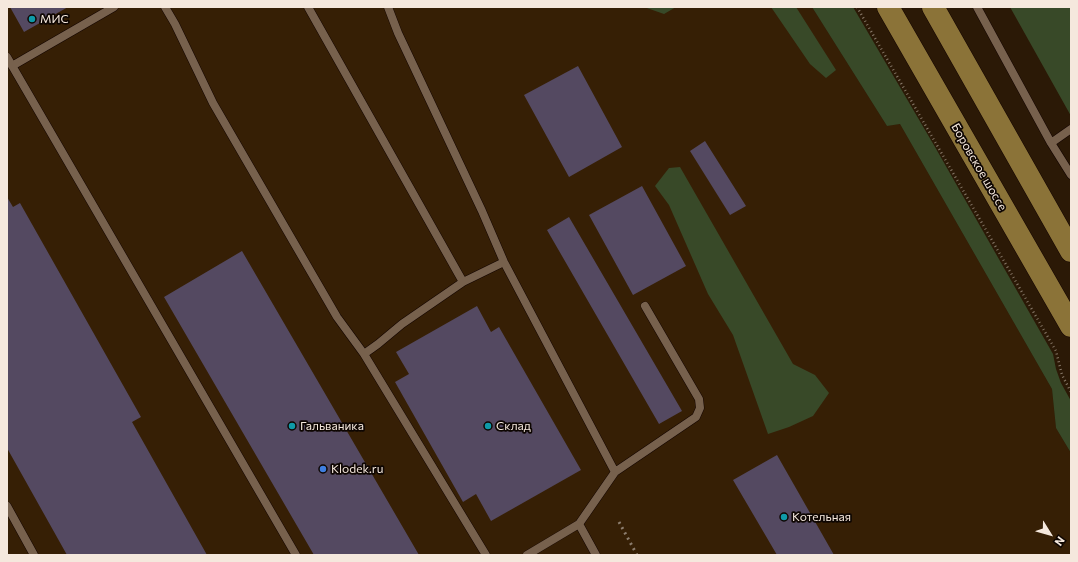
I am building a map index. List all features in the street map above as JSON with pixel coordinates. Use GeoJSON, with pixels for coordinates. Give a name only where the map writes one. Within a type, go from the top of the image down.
{"type":"FeatureCollection","features":[{"type":"Feature","properties":{"kind":"main road","name":"Боровское шоссе"},"geometry":{"type":"LineString","coordinates":[[888,7],[1071,326]]}},
{"type":"Feature","properties":{"kind":"main road"},"geometry":{"type":"LineString","coordinates":[[933,7],[1071,251]]}},
{"type":"Feature","properties":{"kind":"lane"},"geometry":{"type":"LineString","coordinates":[[12,66],[114,7]]}},
{"type":"Feature","properties":{"kind":"lane"},"geometry":{"type":"LineString","coordinates":[[165,7],[175,24],[213,103],[337,317],[364,354],[486,555]]}},
{"type":"Feature","properties":{"kind":"lane"},"geometry":{"type":"LineString","coordinates":[[308,7],[463,282]]}},
{"type":"Feature","properties":{"kind":"lane"},"geometry":{"type":"LineString","coordinates":[[388,7],[398,33],[482,211],[504,262],[615,472]]}},
{"type":"Feature","properties":{"kind":"lane"},"geometry":{"type":"LineString","coordinates":[[977,7],[1051,143],[1071,176]]}},
{"type":"Feature","properties":{"kind":"lane"},"geometry":{"type":"LineString","coordinates":[[7,57],[296,555]]}},
{"type":"Feature","properties":{"kind":"lane"},"geometry":{"type":"LineString","coordinates":[[1051,143],[1071,128]]}},
{"type":"Feature","properties":{"kind":"lane"},"geometry":{"type":"LineString","coordinates":[[364,354],[402,324],[463,282],[504,262]]}},
{"type":"Feature","properties":{"kind":"lane"},"geometry":{"type":"LineString","coordinates":[[527,555],[579,524],[615,472],[696,417],[700,408],[699,399],[644,306]]}},
{"type":"Feature","properties":{"kind":"lane"},"geometry":{"type":"LineString","coordinates":[[7,506],[34,555]]}},
{"type":"Feature","properties":{"kind":"lane"},"geometry":{"type":"LineString","coordinates":[[579,524],[596,555]]}},
{"type":"Feature","properties":{"kind":"path"},"geometry":{"type":"LineString","coordinates":[[857,7],[1056,351],[1062,375],[1071,392]]}},
{"type":"Feature","properties":{"kind":"shaded area"},"geometry":{"type":"Polygon","coordinates":[[[7,7],[812,7],[887,126],[900,124],[1052,389],[1056,428],[1071,453],[1071,555],[7,555],[7,7]]]}},
{"type":"Feature","properties":{"kind":"green space"},"geometry":{"type":"Polygon","coordinates":[[[644,7],[676,7],[664,14],[644,7]]]}},
{"type":"Feature","properties":{"kind":"green space"},"geometry":{"type":"Polygon","coordinates":[[[771,7],[796,7],[836,70],[826,78],[810,64],[771,7]]]}},
{"type":"Feature","properties":{"kind":"green space"},"geometry":{"type":"Polygon","coordinates":[[[812,7],[853,7],[935,147],[1053,354],[1061,383],[1071,401],[1071,453],[1056,428],[1052,389],[900,124],[887,126],[812,7]]]}},
{"type":"Feature","properties":{"kind":"green space"},"geometry":{"type":"Polygon","coordinates":[[[1010,7],[1071,7],[1071,116],[1010,7]]]}},
{"type":"Feature","properties":{"kind":"green space"},"geometry":{"type":"Polygon","coordinates":[[[680,167],[793,364],[815,375],[829,393],[813,416],[789,427],[768,434],[733,335],[708,294],[669,205],[655,186],[669,168],[680,167]]]}},
{"type":"Feature","properties":{"kind":"building","name":"МИС"},"geometry":{"type":"Polygon","coordinates":[[[10,7],[68,7],[24,32],[10,7]]]}},
{"type":"Feature","properties":{"kind":"building"},"geometry":{"type":"Polygon","coordinates":[[[578,66],[622,147],[569,177],[524,95],[578,66]]]}},
{"type":"Feature","properties":{"kind":"building"},"geometry":{"type":"Polygon","coordinates":[[[705,141],[746,206],[730,215],[690,151],[705,141]]]}},
{"type":"Feature","properties":{"kind":"building"},"geometry":{"type":"Polygon","coordinates":[[[642,186],[686,266],[633,295],[589,215],[642,186]]]}},
{"type":"Feature","properties":{"kind":"building"},"geometry":{"type":"Polygon","coordinates":[[[7,197],[13,207],[20,203],[141,417],[132,422],[207,555],[67,555],[7,448],[7,197]]]}},
{"type":"Feature","properties":{"kind":"building"},"geometry":{"type":"Polygon","coordinates":[[[569,217],[682,411],[659,424],[547,230],[569,217]]]}},
{"type":"Feature","properties":{"kind":"building","name":"Гальваника"},"geometry":{"type":"Polygon","coordinates":[[[242,251],[419,555],[314,555],[164,297],[242,251]]]}},
{"type":"Feature","properties":{"kind":"building","name":"Склад"},"geometry":{"type":"Polygon","coordinates":[[[477,306],[491,332],[499,327],[581,470],[491,521],[476,494],[463,502],[395,382],[409,374],[396,352],[477,306]]]}},
{"type":"Feature","properties":{"kind":"building","name":"Котельная"},"geometry":{"type":"Polygon","coordinates":[[[777,455],[834,555],[777,555],[733,480],[777,455]]]}},
{"type":"Feature","properties":{"kind":"railway"},"geometry":{"type":"LineString","coordinates":[[619,522],[637,555]]}},
{"type":"Feature","properties":{"kind":"place","name":"МИС"},"geometry":{"type":"Point","coordinates":[32,19]}},
{"type":"Feature","properties":{"kind":"place","name":"Гальваника"},"geometry":{"type":"Point","coordinates":[292,426]}},
{"type":"Feature","properties":{"kind":"place","name":"Склад"},"geometry":{"type":"Point","coordinates":[488,426]}},
{"type":"Feature","properties":{"kind":"place","name":"Klodek.ru"},"geometry":{"type":"Point","coordinates":[323,469]}},
{"type":"Feature","properties":{"kind":"place","name":"Котельная"},"geometry":{"type":"Point","coordinates":[784,517]}}]}
